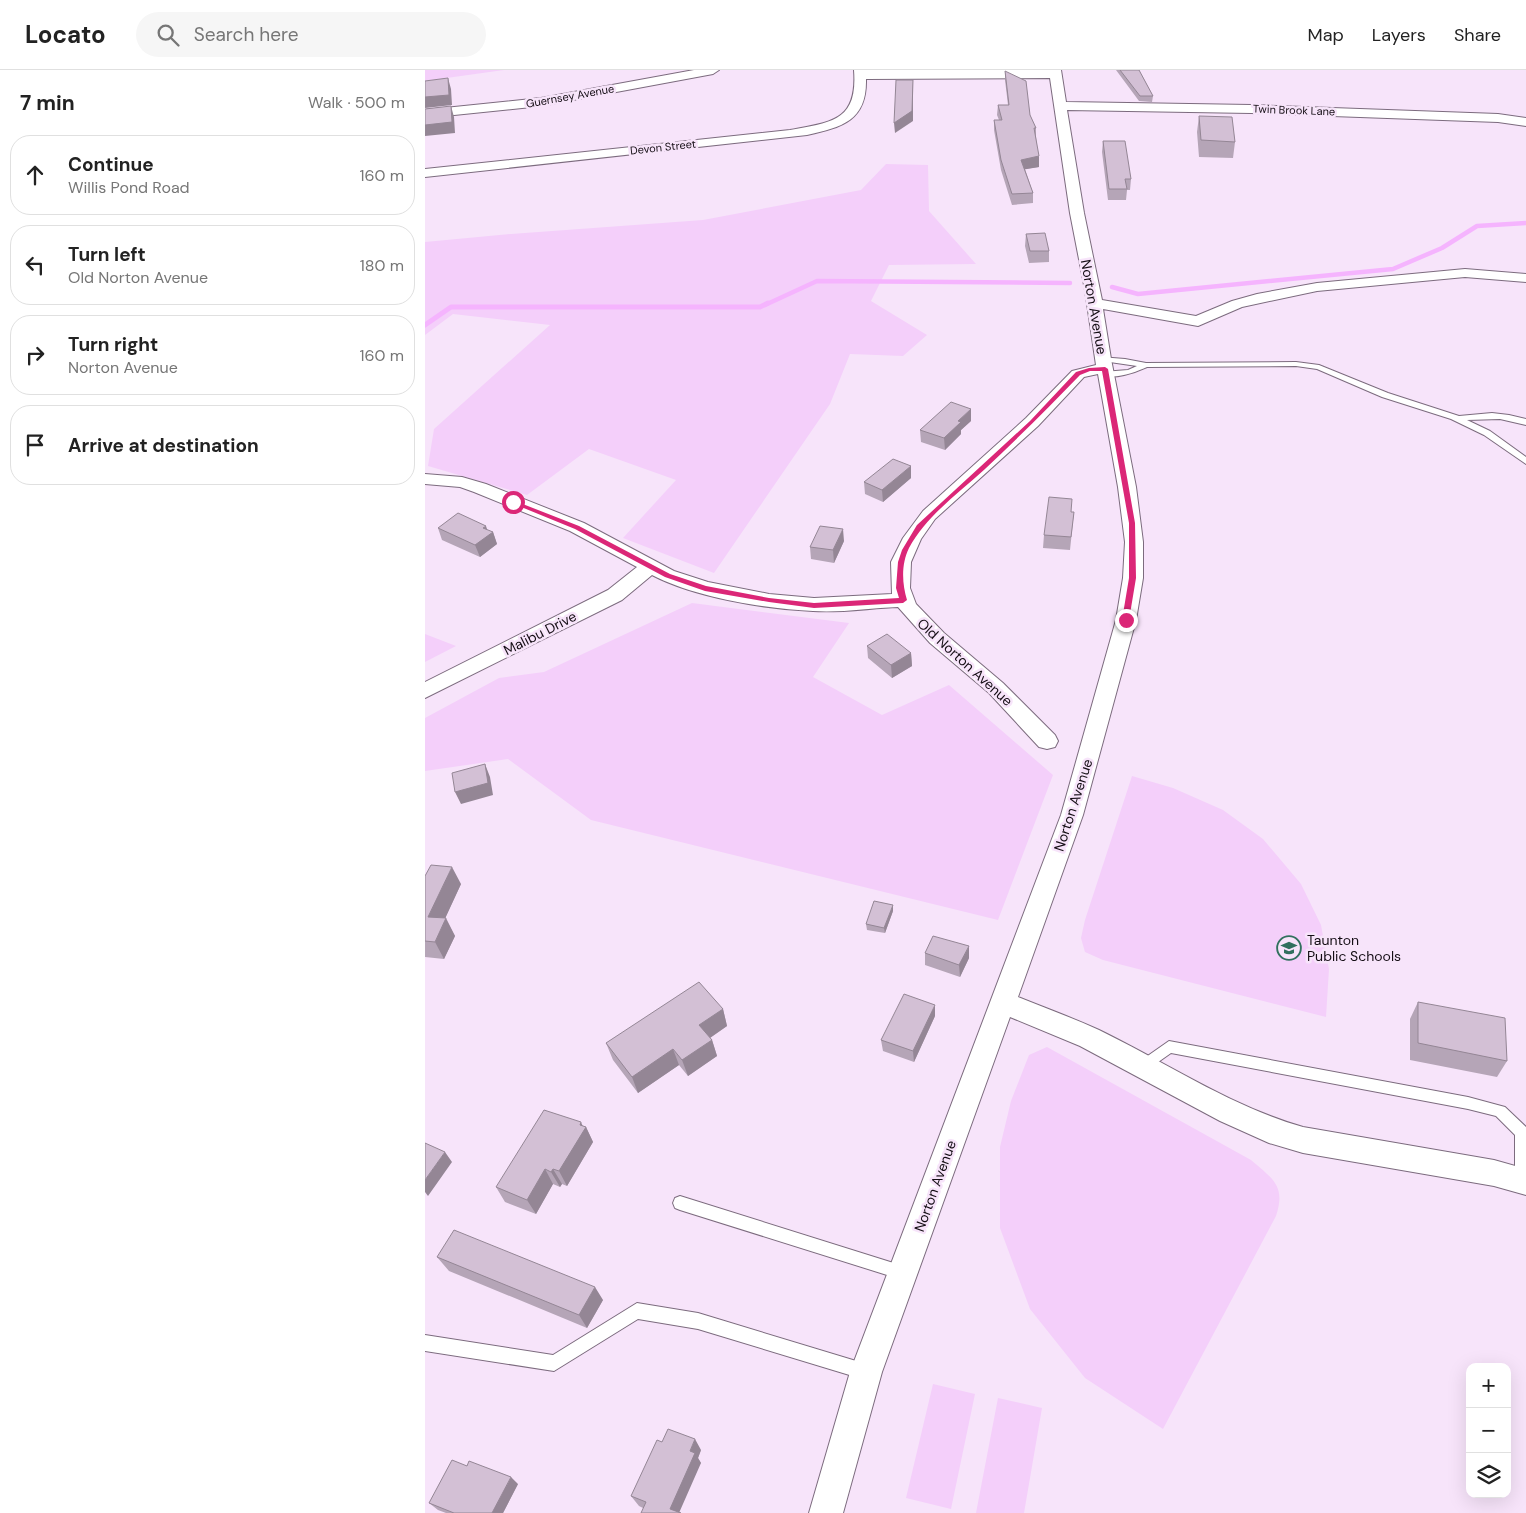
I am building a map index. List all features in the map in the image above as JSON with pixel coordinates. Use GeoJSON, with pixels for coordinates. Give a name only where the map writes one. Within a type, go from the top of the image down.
{"type":"FeatureCollection","features":[{"type":"Feature","properties":{"kind":"street","name":"Guernsey Avenue"},"geometry":{"type":"LineString","coordinates":[[425,114],[541,102],[713,70]]}},
{"type":"Feature","properties":{"kind":"street"},"geometry":{"type":"LineString","coordinates":[[861,72],[1055,72]]}},
{"type":"Feature","properties":{"kind":"street","name":"Devon Street"},"geometry":{"type":"LineString","coordinates":[[425,173],[790,134],[816,128],[839,122],[854,111],[858,103],[861,72]]}},
{"type":"Feature","properties":{"kind":"street","name":"Norton Avenue"},"geometry":{"type":"LineString","coordinates":[[827,1513],[866,1372],[1072,815],[1096,734],[1131,597],[1134,542],[1132,523],[1095,303],[1077,213],[1055,72]]}},
{"type":"Feature","properties":{"kind":"street","name":"Twin Brook Lane"},"geometry":{"type":"LineString","coordinates":[[1061,106],[1251,108],[1498,118],[1526,122]]}},
{"type":"Feature","properties":{"kind":"street"},"geometry":{"type":"LineString","coordinates":[[1095,303],[1198,321],[1237,304],[1263,297],[1317,288],[1465,273],[1526,278]]}},
{"type":"Feature","properties":{"kind":"street"},"geometry":{"type":"LineString","coordinates":[[425,479],[447,480],[480,488],[577,527],[667,575],[705,588],[814,606],[903,600],[900,588],[901,562],[905,550],[920,526],[1032,422],[1078,374],[1105,367]]}},
{"type":"Feature","properties":{"kind":"street","name":"Malibu Drive"},"geometry":{"type":"LineString","coordinates":[[425,691],[615,595],[650,566]]}},
{"type":"Feature","properties":{"kind":"street","name":"Old Norton Avenue"},"geometry":{"type":"LineString","coordinates":[[903,600],[913,614],[937,638],[996,688],[1047,741]]}},
{"type":"Feature","properties":{"kind":"street"},"geometry":{"type":"LineString","coordinates":[[1003,1002],[1082,1034],[1230,1112],[1269,1130],[1303,1140],[1485,1171],[1524,1181]]}},
{"type":"Feature","properties":{"kind":"lane"},"geometry":{"type":"LineString","coordinates":[[1105,367],[1125,360],[1146,366],[1296,364],[1319,367],[1385,395],[1458,419],[1487,433],[1526,461]]}},
{"type":"Feature","properties":{"kind":"lane"},"geometry":{"type":"LineString","coordinates":[[1105,367],[1130,372],[1146,366]]}},
{"type":"Feature","properties":{"kind":"lane"},"geometry":{"type":"LineString","coordinates":[[1458,419],[1487,414],[1508,416],[1526,422]]}},
{"type":"Feature","properties":{"kind":"lane"},"geometry":{"type":"LineString","coordinates":[[1515,453],[1526,448]]}},
{"type":"Feature","properties":{"kind":"lane"},"geometry":{"type":"LineString","coordinates":[[1144,1066],[1169,1047],[1468,1103],[1500,1111],[1522,1132],[1524,1181]]}},
{"type":"Feature","properties":{"kind":"lane"},"geometry":{"type":"LineString","coordinates":[[680,1203],[903,1273]]}},
{"type":"Feature","properties":{"kind":"lane"},"geometry":{"type":"LineString","coordinates":[[425,1343],[554,1363],[637,1311],[698,1321],[866,1372]]}},
{"type":"Feature","properties":{"kind":"shaded area"},"geometry":{"type":"Polygon","coordinates":[[[425,70],[504,70],[425,81],[425,70]]]}},
{"type":"Feature","properties":{"kind":"shaded area"},"geometry":{"type":"Polygon","coordinates":[[[886,164],[928,165],[929,211],[976,264],[889,265],[871,301],[927,335],[903,356],[850,354],[830,404],[714,573],[623,538],[676,480],[589,449],[527,495],[428,466],[434,429],[550,325],[453,314],[425,335],[425,242],[703,220],[861,190],[886,164]]]}},
{"type":"Feature","properties":{"kind":"shaded area"},"geometry":{"type":"Polygon","coordinates":[[[692,603],[849,623],[813,677],[882,715],[949,685],[1053,775],[998,920],[591,820],[508,759],[425,771],[425,718],[499,678],[544,672],[692,603]]]}},
{"type":"Feature","properties":{"kind":"shaded area"},"geometry":{"type":"Polygon","coordinates":[[[425,634],[456,646],[425,662],[425,634]]]}},
{"type":"Feature","properties":{"kind":"shaded area"},"geometry":{"type":"Polygon","coordinates":[[[1132,776],[1173,788],[1223,810],[1263,839],[1301,884],[1321,925],[1329,969],[1326,1017],[1103,960],[1085,952],[1081,938],[1085,920],[1132,776]]]}},
{"type":"Feature","properties":{"kind":"shaded area"},"geometry":{"type":"Polygon","coordinates":[[[1047,1047],[1251,1160],[1271,1178],[1278,1190],[1279,1206],[1276,1216],[1163,1429],[1085,1378],[1030,1309],[1000,1228],[1000,1147],[1011,1101],[1029,1055],[1047,1047]]]}},
{"type":"Feature","properties":{"kind":"shaded area"},"geometry":{"type":"Polygon","coordinates":[[[933,1384],[975,1394],[951,1509],[906,1498],[933,1384]]]}},
{"type":"Feature","properties":{"kind":"shaded area"},"geometry":{"type":"Polygon","coordinates":[[[998,1398],[1042,1408],[1024,1513],[976,1513],[998,1398]]]}},
{"type":"Feature","properties":{"kind":"building"},"geometry":{"type":"Polygon","coordinates":[[[1120,70],[1139,70],[1153,96],[1140,96],[1120,70]]]}},
{"type":"Feature","properties":{"kind":"building"},"geometry":{"type":"Polygon","coordinates":[[[1005,71],[1026,81],[1030,115],[1036,128],[1034,128],[1039,156],[1021,160],[1033,193],[1012,194],[1001,160],[994,120],[1002,120],[998,105],[1009,105],[1005,71]]]}},
{"type":"Feature","properties":{"kind":"building"},"geometry":{"type":"Polygon","coordinates":[[[448,78],[449,95],[425,97],[425,81],[448,78]]]}},
{"type":"Feature","properties":{"kind":"building"},"geometry":{"type":"Polygon","coordinates":[[[896,80],[913,80],[912,111],[894,123],[896,80]]]}},
{"type":"Feature","properties":{"kind":"building"},"geometry":{"type":"Polygon","coordinates":[[[451,106],[452,122],[425,125],[425,109],[451,106]]]}},
{"type":"Feature","properties":{"kind":"building"},"geometry":{"type":"Polygon","coordinates":[[[1199,116],[1232,117],[1235,142],[1201,140],[1199,116]]]}},
{"type":"Feature","properties":{"kind":"building"},"geometry":{"type":"Polygon","coordinates":[[[1103,141],[1125,141],[1131,179],[1125,179],[1127,189],[1109,189],[1103,141]]]}},
{"type":"Feature","properties":{"kind":"building"},"geometry":{"type":"Polygon","coordinates":[[[1045,233],[1049,251],[1030,251],[1026,234],[1045,233]]]}},
{"type":"Feature","properties":{"kind":"building"},"geometry":{"type":"Polygon","coordinates":[[[951,402],[971,409],[958,421],[961,422],[944,438],[920,430],[951,402]]]}},
{"type":"Feature","properties":{"kind":"building"},"geometry":{"type":"Polygon","coordinates":[[[893,459],[911,466],[882,490],[864,482],[893,459]]]}},
{"type":"Feature","properties":{"kind":"building"},"geometry":{"type":"Polygon","coordinates":[[[1049,497],[1072,499],[1071,512],[1074,512],[1071,537],[1044,535],[1049,497]]]}},
{"type":"Feature","properties":{"kind":"building"},"geometry":{"type":"Polygon","coordinates":[[[458,513],[486,526],[483,528],[493,532],[475,545],[438,528],[458,513]]]}},
{"type":"Feature","properties":{"kind":"building"},"geometry":{"type":"Polygon","coordinates":[[[820,526],[843,529],[833,550],[810,547],[820,526]]]}},
{"type":"Feature","properties":{"kind":"building"},"geometry":{"type":"Polygon","coordinates":[[[887,634],[911,653],[891,665],[867,646],[887,634]]]}},
{"type":"Feature","properties":{"kind":"building"},"geometry":{"type":"Polygon","coordinates":[[[485,764],[488,783],[455,792],[452,773],[485,764]]]}},
{"type":"Feature","properties":{"kind":"building"},"geometry":{"type":"Polygon","coordinates":[[[431,865],[452,867],[428,917],[446,918],[435,942],[425,941],[425,876],[431,865]]]}},
{"type":"Feature","properties":{"kind":"building"},"geometry":{"type":"Polygon","coordinates":[[[874,901],[893,905],[884,928],[866,924],[874,901]]]}},
{"type":"Feature","properties":{"kind":"building"},"geometry":{"type":"Polygon","coordinates":[[[933,936],[969,946],[959,965],[925,953],[933,936]]]}},
{"type":"Feature","properties":{"kind":"building"},"geometry":{"type":"Polygon","coordinates":[[[699,982],[723,1009],[699,1025],[712,1040],[682,1060],[673,1049],[632,1077],[606,1043],[699,982]]]}},
{"type":"Feature","properties":{"kind":"building"},"geometry":{"type":"Polygon","coordinates":[[[904,994],[935,1005],[913,1051],[881,1040],[904,994]]]}},
{"type":"Feature","properties":{"kind":"building"},"geometry":{"type":"Polygon","coordinates":[[[1418,1002],[1505,1018],[1507,1061],[1418,1043],[1418,1002]]]}},
{"type":"Feature","properties":{"kind":"building"},"geometry":{"type":"Polygon","coordinates":[[[544,1110],[581,1122],[580,1125],[586,1127],[559,1171],[553,1169],[551,1172],[545,1169],[527,1200],[496,1187],[544,1110]]]}},
{"type":"Feature","properties":{"kind":"building"},"geometry":{"type":"Polygon","coordinates":[[[425,1143],[445,1152],[425,1180],[425,1143]]]}},
{"type":"Feature","properties":{"kind":"building"},"geometry":{"type":"Polygon","coordinates":[[[454,1230],[595,1287],[579,1315],[437,1257],[454,1230]]]}},
{"type":"Feature","properties":{"kind":"building"},"geometry":{"type":"Polygon","coordinates":[[[668,1429],[695,1439],[690,1451],[695,1453],[670,1509],[681,1513],[641,1513],[646,1502],[631,1496],[657,1440],[662,1442],[668,1429]]]}},
{"type":"Feature","properties":{"kind":"building"},"geometry":{"type":"Polygon","coordinates":[[[452,1460],[467,1466],[469,1461],[511,1477],[492,1513],[454,1513],[429,1503],[452,1460]]]}},
{"type":"Feature","properties":{"kind":"waterway"},"geometry":{"type":"LineString","coordinates":[[1112,287],[1138,294],[1393,269],[1442,248],[1477,226],[1526,223]]}},
{"type":"Feature","properties":{"kind":"waterway"},"geometry":{"type":"LineString","coordinates":[[765,305],[817,281],[1070,283]]}},
{"type":"Feature","properties":{"kind":"waterway"},"geometry":{"type":"LineString","coordinates":[[425,325],[451,307],[760,307],[768,303]]}},
{"type":"Feature","properties":{"kind":"place","name":"Taunton Public Schools"},"geometry":{"type":"Point","coordinates":[1289,948]}},
{"type":"Feature","properties":{"kind":"route"},"geometry":{"type":"LineString","coordinates":[[513,502],[577,527],[667,575],[705,588],[726,593],[814,606],[903,600],[899,575],[901,562],[905,550],[920,526],[1032,422],[1078,374],[1089,370],[1105,369],[1127,488],[1134,542],[1133,578],[1126,620]]}}]}
